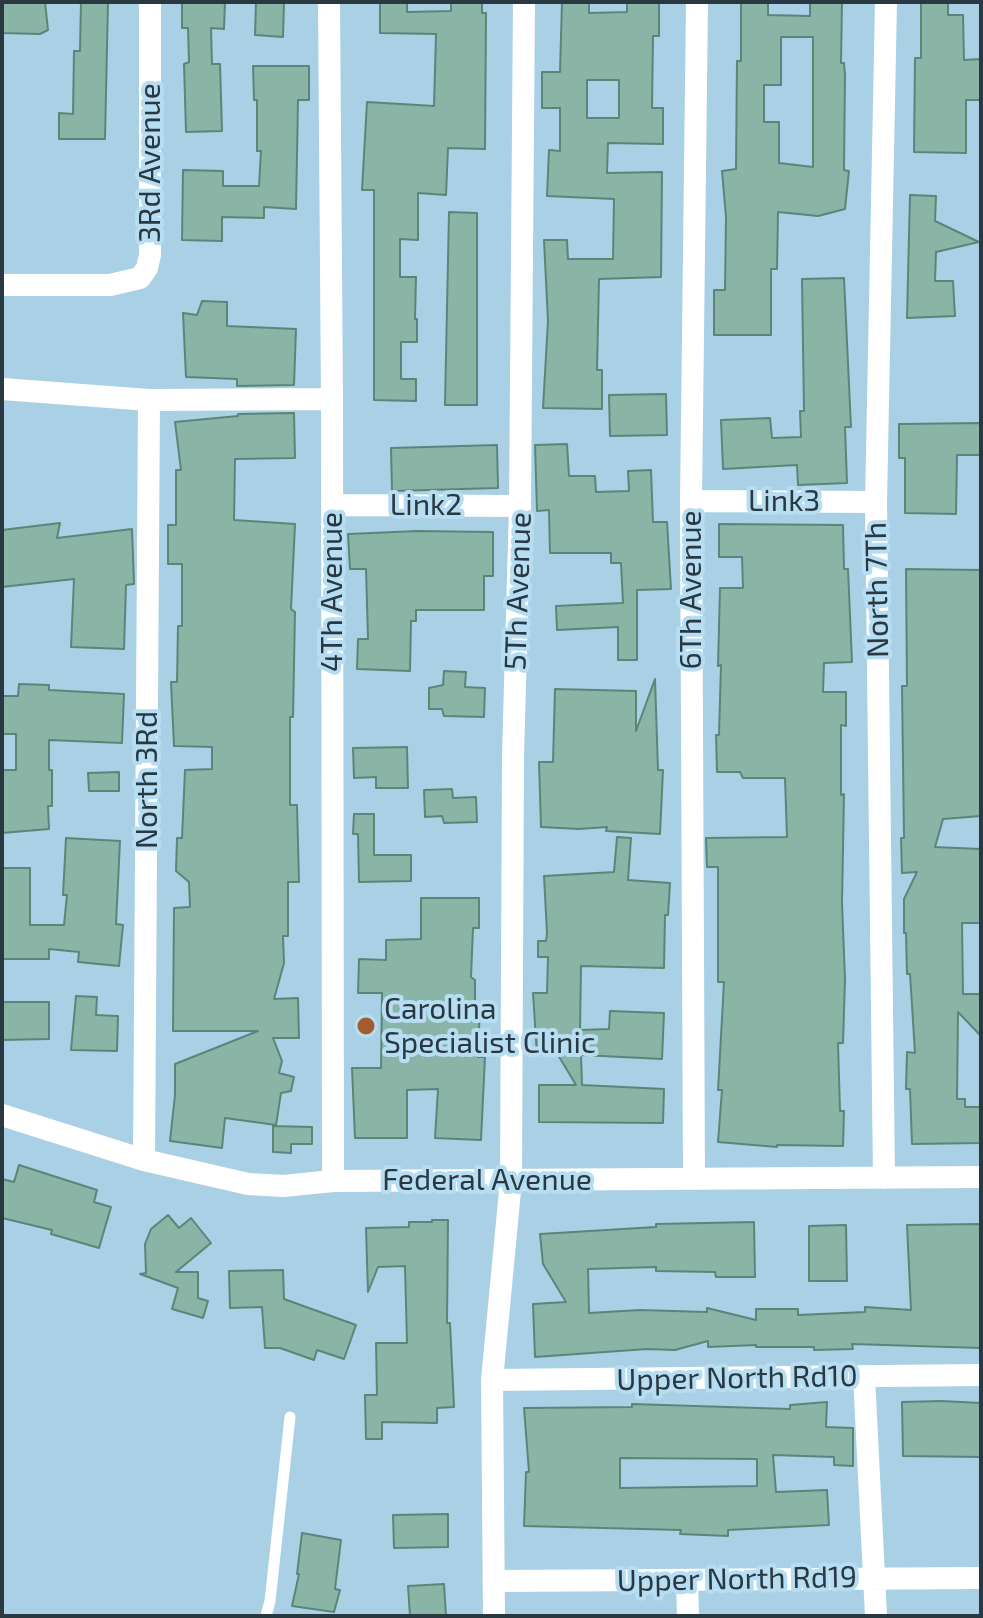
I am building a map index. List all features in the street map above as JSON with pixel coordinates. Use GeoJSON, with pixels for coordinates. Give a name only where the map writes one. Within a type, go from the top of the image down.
{"type":"FeatureCollection","features":[{"type":"Feature","properties":{"kind":"street","name":"3Rd Avenue"},"geometry":{"type":"LineString","coordinates":[[2,285],[119,284],[140,278],[147,268],[150,255],[150,2]]}},
{"type":"Feature","properties":{"kind":"street","name":"4Th Avenue"},"geometry":{"type":"LineString","coordinates":[[329,2],[333,1181]]}},
{"type":"Feature","properties":{"kind":"street","name":"5Th Avenue"},"geometry":{"type":"LineString","coordinates":[[494,1616],[492,1380],[511,1180],[513,756],[520,506],[524,2]]}},
{"type":"Feature","properties":{"kind":"street","name":"6Th Avenue"},"geometry":{"type":"LineString","coordinates":[[694,1178],[691,501],[697,2]]}},
{"type":"Feature","properties":{"kind":"street","name":"North 7Th"},"geometry":{"type":"LineString","coordinates":[[884,1178],[876,502],[886,2]]}},
{"type":"Feature","properties":{"kind":"street"},"geometry":{"type":"LineString","coordinates":[[2,389],[149,400],[332,399]]}},
{"type":"Feature","properties":{"kind":"street","name":"North 3Rd"},"geometry":{"type":"LineString","coordinates":[[144,1160],[149,400]]}},
{"type":"Feature","properties":{"kind":"street","name":"Link3"},"geometry":{"type":"LineString","coordinates":[[691,501],[876,502]]}},
{"type":"Feature","properties":{"kind":"street","name":"Link2"},"geometry":{"type":"LineString","coordinates":[[332,505],[520,506]]}},
{"type":"Feature","properties":{"kind":"street","name":"Federal Avenue"},"geometry":{"type":"LineString","coordinates":[[2,1115],[144,1160],[248,1184],[981,1177]]}},
{"type":"Feature","properties":{"kind":"street","name":"Upper North Rd10"},"geometry":{"type":"LineString","coordinates":[[492,1380],[981,1375]]}},
{"type":"Feature","properties":{"kind":"street"},"geometry":{"type":"LineString","coordinates":[[864,1376],[876,1616]]}},
{"type":"Feature","properties":{"kind":"street","name":"Upper North Rd19"},"geometry":{"type":"LineString","coordinates":[[494,1581],[981,1578]]}},
{"type":"Feature","properties":{"kind":"street"},"geometry":{"type":"LineString","coordinates":[[687,1580],[688,1616]]}},
{"type":"Feature","properties":{"kind":"lane"},"geometry":{"type":"LineString","coordinates":[[266,1616],[290,1417]]}},
{"type":"Feature","properties":{"kind":"building"},"geometry":{"type":"Polygon","coordinates":[[[3,2],[45,2],[48,30],[40,34],[2,33],[3,2]]]}},
{"type":"Feature","properties":{"kind":"building"},"geometry":{"type":"Polygon","coordinates":[[[81,2],[108,2],[105,139],[59,139],[59,113],[73,114],[74,51],[80,51],[81,2]]]}},
{"type":"Feature","properties":{"kind":"building"},"geometry":{"type":"Polygon","coordinates":[[[182,2],[225,2],[224,29],[211,28],[212,64],[220,64],[222,131],[186,132],[184,64],[189,62],[188,28],[182,28],[182,2]]]}},
{"type":"Feature","properties":{"kind":"building"},"geometry":{"type":"Polygon","coordinates":[[[256,2],[284,2],[283,37],[255,35],[256,2]]]}},
{"type":"Feature","properties":{"kind":"building"},"geometry":{"type":"Polygon","coordinates":[[[380,2],[407,2],[407,12],[451,11],[451,2],[482,2],[482,13],[486,13],[485,149],[448,148],[446,195],[418,193],[418,240],[400,239],[400,277],[416,277],[417,319],[417,342],[401,342],[401,379],[416,379],[416,401],[374,400],[374,190],[362,190],[367,102],[434,106],[436,34],[380,33],[380,2]]]}},
{"type":"Feature","properties":{"kind":"building"},"geometry":{"type":"Polygon","coordinates":[[[562,2],[589,2],[589,13],[627,12],[627,2],[659,2],[659,36],[653,36],[652,108],[663,108],[663,144],[608,143],[607,173],[662,172],[661,277],[599,279],[597,370],[602,370],[602,409],[543,408],[548,321],[544,240],[567,240],[568,259],[613,259],[614,199],[547,196],[549,150],[560,151],[560,108],[542,108],[542,72],[560,72],[562,2]],[[587,80],[587,118],[619,118],[619,80],[587,80]]]}},
{"type":"Feature","properties":{"kind":"building"},"geometry":{"type":"Polygon","coordinates":[[[741,2],[768,2],[768,15],[810,16],[810,2],[842,2],[844,170],[849,171],[845,209],[818,216],[778,212],[777,269],[771,269],[771,335],[714,335],[714,290],[725,290],[726,217],[722,171],[736,169],[737,61],[741,61],[741,2]],[[781,37],[781,85],[764,85],[764,122],[779,122],[779,163],[813,167],[813,37],[781,37]]]}},
{"type":"Feature","properties":{"kind":"building"},"geometry":{"type":"Polygon","coordinates":[[[921,2],[948,2],[948,15],[963,15],[964,60],[981,59],[981,100],[966,100],[966,153],[914,152],[915,58],[921,58],[921,2]]]}},
{"type":"Feature","properties":{"kind":"building"},"geometry":{"type":"Polygon","coordinates":[[[253,66],[309,66],[309,100],[298,100],[296,209],[264,207],[264,218],[222,217],[222,241],[182,240],[183,170],[223,171],[223,186],[259,186],[261,151],[257,151],[253,66]]]}},
{"type":"Feature","properties":{"kind":"building"},"geometry":{"type":"Polygon","coordinates":[[[910,195],[936,196],[935,221],[979,242],[936,252],[935,281],[953,281],[955,316],[907,318],[910,195]]]}},
{"type":"Feature","properties":{"kind":"building"},"geometry":{"type":"Polygon","coordinates":[[[449,212],[477,213],[477,405],[445,405],[449,212]]]}},
{"type":"Feature","properties":{"kind":"building"},"geometry":{"type":"Polygon","coordinates":[[[844,278],[851,427],[845,427],[847,483],[798,485],[797,465],[723,469],[721,420],[770,418],[772,438],[801,437],[800,411],[804,411],[802,279],[844,278]]]}},
{"type":"Feature","properties":{"kind":"building"},"geometry":{"type":"Polygon","coordinates":[[[202,301],[227,302],[227,326],[296,329],[294,385],[237,386],[237,379],[186,377],[183,313],[197,315],[202,301]]]}},
{"type":"Feature","properties":{"kind":"building"},"geometry":{"type":"Polygon","coordinates":[[[666,394],[667,435],[610,436],[609,395],[666,394]]]}},
{"type":"Feature","properties":{"kind":"building"},"geometry":{"type":"Polygon","coordinates":[[[294,413],[295,458],[235,459],[234,520],[295,524],[291,609],[295,612],[290,805],[297,805],[299,882],[288,882],[288,936],[283,936],[284,963],[274,999],[298,998],[299,1038],[273,1038],[282,1061],[279,1073],[294,1077],[291,1091],[281,1093],[276,1125],[225,1118],[222,1148],[170,1141],[175,1064],[258,1031],[173,1031],[174,908],[190,907],[189,882],[176,871],[177,838],[182,838],[185,770],[212,769],[212,747],[174,746],[171,682],[177,682],[178,626],[182,626],[182,564],[168,564],[168,525],[176,525],[176,470],[181,470],[175,422],[238,414],[294,413]]]}},
{"type":"Feature","properties":{"kind":"building"},"geometry":{"type":"Polygon","coordinates":[[[981,423],[981,455],[957,455],[956,514],[905,513],[905,458],[899,458],[899,424],[981,423]]]}},
{"type":"Feature","properties":{"kind":"building"},"geometry":{"type":"Polygon","coordinates":[[[567,444],[569,476],[595,476],[596,492],[629,491],[628,471],[651,470],[653,522],[667,522],[671,589],[637,590],[637,660],[618,660],[618,627],[557,630],[556,606],[623,603],[621,563],[611,563],[611,553],[550,553],[549,510],[537,511],[535,445],[567,444]]]}},
{"type":"Feature","properties":{"kind":"building"},"geometry":{"type":"Polygon","coordinates":[[[497,445],[498,488],[392,491],[391,448],[497,445]]]}},
{"type":"Feature","properties":{"kind":"building"},"geometry":{"type":"Polygon","coordinates":[[[60,523],[57,538],[132,529],[134,584],[126,585],[124,649],[71,647],[74,579],[2,587],[2,530],[60,523]]]}},
{"type":"Feature","properties":{"kind":"building"},"geometry":{"type":"Polygon","coordinates":[[[719,524],[843,525],[852,662],[824,663],[823,692],[846,692],[846,726],[841,725],[845,979],[843,1043],[838,1043],[840,1111],[844,1111],[843,1146],[777,1147],[718,1142],[724,982],[718,982],[718,867],[707,867],[706,838],[787,837],[785,778],[743,778],[740,772],[717,772],[720,588],[743,588],[742,557],[719,557],[719,524]]]}},
{"type":"Feature","properties":{"kind":"building"},"geometry":{"type":"Polygon","coordinates":[[[493,532],[493,576],[484,576],[484,610],[416,610],[416,621],[411,621],[410,671],[357,669],[358,639],[368,639],[366,569],[350,569],[348,534],[493,532]]]}},
{"type":"Feature","properties":{"kind":"building"},"geometry":{"type":"Polygon","coordinates":[[[906,569],[981,570],[981,816],[943,819],[935,847],[981,849],[981,923],[962,923],[963,994],[981,994],[981,1036],[958,1012],[957,1099],[965,1099],[965,1107],[981,1107],[981,1143],[912,1144],[910,1089],[906,1089],[907,1052],[915,1053],[904,933],[904,899],[917,872],[902,873],[902,686],[907,686],[906,569]]]}},
{"type":"Feature","properties":{"kind":"building"},"geometry":{"type":"Polygon","coordinates":[[[444,671],[466,672],[465,687],[485,688],[484,717],[444,716],[442,709],[429,709],[429,688],[443,685],[444,671]]]}},
{"type":"Feature","properties":{"kind":"building"},"geometry":{"type":"Polygon","coordinates":[[[655,679],[658,770],[663,770],[660,834],[606,831],[607,827],[541,827],[539,762],[553,762],[555,689],[636,691],[636,731],[655,679]]]}},
{"type":"Feature","properties":{"kind":"building"},"geometry":{"type":"Polygon","coordinates":[[[19,684],[49,685],[49,690],[124,694],[122,743],[49,740],[52,806],[48,806],[49,829],[2,833],[2,770],[16,770],[16,734],[2,734],[2,696],[18,696],[19,684]]]}},
{"type":"Feature","properties":{"kind":"building"},"geometry":{"type":"Polygon","coordinates":[[[407,747],[408,788],[376,788],[376,777],[354,778],[353,748],[407,747]]]}},
{"type":"Feature","properties":{"kind":"building"},"geometry":{"type":"Polygon","coordinates":[[[119,772],[119,791],[89,791],[88,773],[119,772]]]}},
{"type":"Feature","properties":{"kind":"building"},"geometry":{"type":"Polygon","coordinates":[[[452,789],[453,798],[476,797],[477,822],[444,823],[442,816],[425,817],[424,790],[452,789]]]}},
{"type":"Feature","properties":{"kind":"building"},"geometry":{"type":"Polygon","coordinates":[[[354,814],[374,814],[374,855],[411,855],[411,881],[359,882],[358,834],[353,834],[354,814]]]}},
{"type":"Feature","properties":{"kind":"building"},"geometry":{"type":"Polygon","coordinates":[[[617,837],[631,838],[628,880],[670,883],[668,915],[665,915],[664,968],[581,966],[580,1030],[609,1029],[610,1011],[664,1013],[662,1059],[581,1055],[582,1085],[664,1089],[663,1123],[539,1122],[539,1085],[576,1085],[558,1055],[537,1055],[533,993],[547,993],[548,957],[538,957],[538,941],[546,941],[547,933],[544,876],[614,872],[617,837]]]}},
{"type":"Feature","properties":{"kind":"building"},"geometry":{"type":"Polygon","coordinates":[[[66,838],[120,841],[116,924],[123,925],[119,966],[78,962],[79,952],[49,949],[49,959],[2,959],[2,868],[30,868],[30,925],[64,925],[66,838]]]}},
{"type":"Feature","properties":{"kind":"building"},"geometry":{"type":"Polygon","coordinates":[[[421,898],[479,898],[479,928],[473,928],[471,977],[475,980],[475,1003],[480,1003],[478,1057],[485,1057],[481,1140],[435,1138],[438,1089],[407,1090],[407,1138],[355,1138],[352,1068],[381,1068],[382,993],[358,993],[359,959],[386,960],[386,940],[421,939],[421,898]]]}},
{"type":"Feature","properties":{"kind":"building"},"geometry":{"type":"Polygon","coordinates":[[[76,996],[97,997],[96,1015],[118,1016],[117,1051],[71,1050],[76,996]]]}},
{"type":"Feature","properties":{"kind":"building"},"geometry":{"type":"Polygon","coordinates":[[[2,1002],[49,1002],[49,1039],[2,1040],[2,1002]]]}},
{"type":"Feature","properties":{"kind":"building"},"geometry":{"type":"Polygon","coordinates":[[[273,1126],[312,1127],[312,1144],[291,1144],[291,1153],[273,1152],[273,1126]]]}},
{"type":"Feature","properties":{"kind":"building"},"geometry":{"type":"Polygon","coordinates":[[[19,1165],[97,1190],[94,1202],[111,1207],[99,1248],[51,1234],[52,1230],[2,1218],[2,1179],[14,1182],[19,1165]]]}},
{"type":"Feature","properties":{"kind":"building"},"geometry":{"type":"Polygon","coordinates":[[[168,1215],[179,1228],[191,1218],[211,1243],[176,1272],[198,1272],[198,1298],[208,1301],[203,1318],[172,1309],[178,1288],[140,1274],[146,1273],[145,1244],[151,1229],[168,1215]]]}},
{"type":"Feature","properties":{"kind":"building"},"geometry":{"type":"Polygon","coordinates":[[[448,1220],[447,1323],[450,1323],[454,1407],[437,1408],[437,1423],[382,1422],[382,1439],[366,1439],[365,1395],[377,1395],[376,1343],[407,1343],[405,1266],[378,1267],[368,1292],[366,1228],[409,1227],[409,1222],[448,1220]]]}},
{"type":"Feature","properties":{"kind":"building"},"geometry":{"type":"Polygon","coordinates":[[[754,1222],[755,1277],[716,1277],[715,1272],[656,1271],[656,1267],[588,1269],[589,1313],[640,1310],[707,1312],[707,1308],[756,1320],[756,1309],[798,1309],[798,1315],[865,1312],[865,1307],[911,1310],[907,1225],[981,1224],[981,1348],[852,1344],[853,1349],[814,1350],[814,1347],[756,1345],[708,1347],[708,1341],[675,1350],[535,1357],[533,1304],[566,1302],[543,1264],[540,1234],[656,1227],[656,1224],[754,1222]]]}},
{"type":"Feature","properties":{"kind":"building"},"geometry":{"type":"Polygon","coordinates":[[[846,1225],[847,1281],[809,1281],[809,1226],[846,1225]]]}},
{"type":"Feature","properties":{"kind":"building"},"geometry":{"type":"Polygon","coordinates":[[[283,1270],[284,1299],[356,1325],[344,1359],[317,1350],[314,1360],[280,1348],[265,1348],[262,1307],[230,1308],[229,1271],[283,1270]]]}},
{"type":"Feature","properties":{"kind":"building"},"geometry":{"type":"Polygon","coordinates":[[[827,1402],[826,1427],[853,1428],[853,1466],[834,1465],[834,1457],[773,1455],[776,1492],[827,1490],[829,1525],[728,1530],[728,1536],[680,1534],[681,1530],[524,1526],[526,1472],[529,1472],[524,1408],[632,1407],[632,1404],[790,1409],[790,1405],[827,1402]],[[620,1458],[620,1488],[757,1486],[757,1459],[620,1458]]]}},
{"type":"Feature","properties":{"kind":"building"},"geometry":{"type":"Polygon","coordinates":[[[902,1402],[981,1403],[981,1457],[903,1456],[902,1402]]]}},
{"type":"Feature","properties":{"kind":"building"},"geometry":{"type":"Polygon","coordinates":[[[448,1514],[448,1547],[394,1548],[393,1515],[448,1514]]]}},
{"type":"Feature","properties":{"kind":"building"},"geometry":{"type":"Polygon","coordinates":[[[302,1533],[341,1540],[335,1589],[340,1590],[334,1612],[292,1606],[299,1574],[302,1533]]]}},
{"type":"Feature","properties":{"kind":"building"},"geometry":{"type":"Polygon","coordinates":[[[444,1584],[446,1616],[410,1616],[408,1586],[444,1584]]]}},
{"type":"Feature","properties":{"kind":"place","name":"Carolina Specialist Clinic"},"geometry":{"type":"Point","coordinates":[366,1026]}}]}
